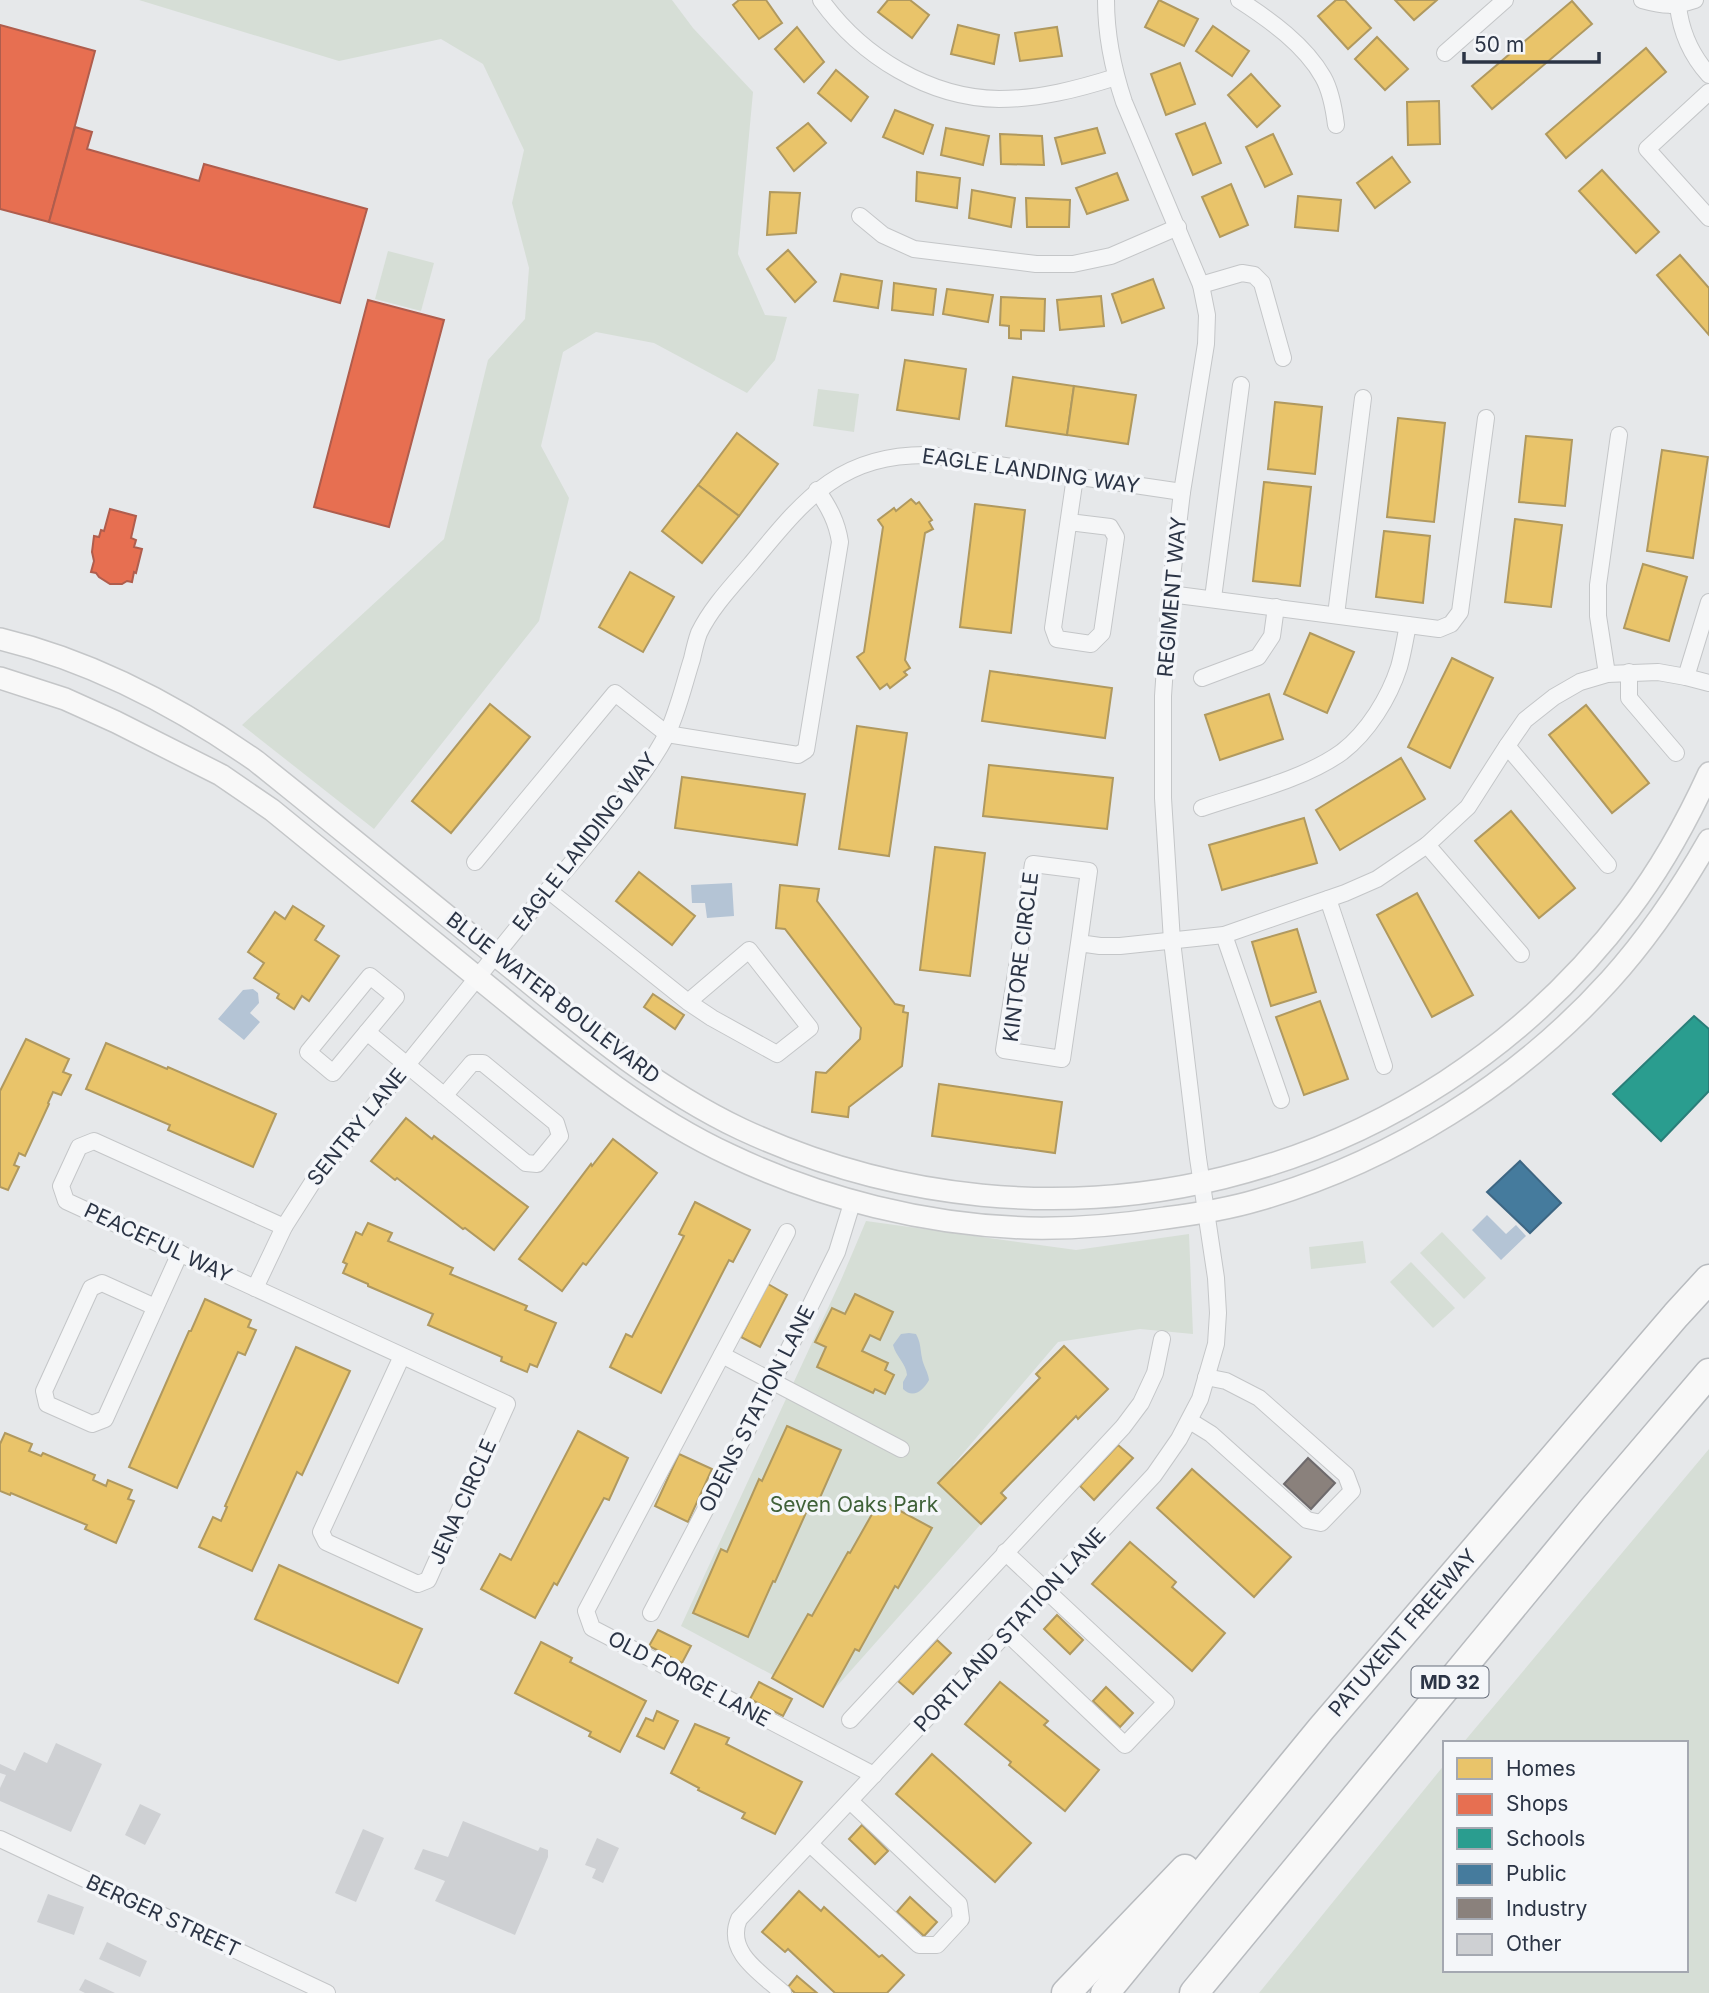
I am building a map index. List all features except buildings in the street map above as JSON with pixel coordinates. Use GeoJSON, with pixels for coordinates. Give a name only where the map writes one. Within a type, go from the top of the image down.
{"type":"FeatureCollection","features":[{"type":"Feature","properties":{"kind":"highway","name":"PATUXENT FREEWAY"},"geometry":{"type":"LineString","coordinates":[[1105,1993],[1321,1729],[1709,1279]]}},
{"type":"Feature","properties":{"kind":"highway","name":"MD 32"},"geometry":{"type":"LineString","coordinates":[[1194,1993],[1593,1509],[1709,1373]]}},
{"type":"Feature","properties":{"kind":"highway"},"geometry":{"type":"LineString","coordinates":[[1066,1993],[1321,1729]]}},
{"type":"Feature","properties":{"kind":"street"},"geometry":{"type":"LineString","coordinates":[[821,0],[858,42],[877,57],[932,86],[997,99],[1058,93],[1116,77]]}},
{"type":"Feature","properties":{"kind":"street","name":"REGIMENT WAY"},"geometry":{"type":"LineString","coordinates":[[1106,0],[1110,49],[1124,102],[1201,285],[1207,315],[1206,344],[1182,492],[1170,594],[1163,696],[1163,786],[1172,941],[1206,1212]]}},
{"type":"Feature","properties":{"kind":"street"},"geometry":{"type":"LineString","coordinates":[[1239,0],[1288,37],[1311,61],[1324,78],[1336,125]]}},
{"type":"Feature","properties":{"kind":"street"},"geometry":{"type":"LineString","coordinates":[[1445,53],[1505,0]]}},
{"type":"Feature","properties":{"kind":"street"},"geometry":{"type":"LineString","coordinates":[[1642,0],[1678,6],[1695,0]]}},
{"type":"Feature","properties":{"kind":"street"},"geometry":{"type":"LineString","coordinates":[[1678,6],[1681,26],[1691,50],[1709,75]]}},
{"type":"Feature","properties":{"kind":"street"},"geometry":{"type":"LineString","coordinates":[[1709,92],[1647,149],[1709,218]]}},
{"type":"Feature","properties":{"kind":"street"},"geometry":{"type":"LineString","coordinates":[[860,216],[883,235],[914,249],[1036,264],[1073,264],[1111,256],[1178,227]]}},
{"type":"Feature","properties":{"kind":"street"},"geometry":{"type":"LineString","coordinates":[[1201,285],[1242,273],[1254,275],[1262,284],[1283,358]]}},
{"type":"Feature","properties":{"kind":"street"},"geometry":{"type":"LineString","coordinates":[[1213,598],[1241,385]]}},
{"type":"Feature","properties":{"kind":"street"},"geometry":{"type":"LineString","coordinates":[[1335,615],[1363,398]]}},
{"type":"Feature","properties":{"kind":"street"},"geometry":{"type":"LineString","coordinates":[[1170,594],[1439,629],[1451,624],[1461,612],[1486,418]]}},
{"type":"Feature","properties":{"kind":"street"},"geometry":{"type":"LineString","coordinates":[[1607,674],[1598,616],[1598,585],[1619,435]]}},
{"type":"Feature","properties":{"kind":"street","name":"EAGLE LANDING WAY"},"geometry":{"type":"LineString","coordinates":[[477,978],[643,774],[667,734],[699,634],[716,606],[792,514],[817,490],[845,471],[865,463],[909,455],[1182,492]]}},
{"type":"Feature","properties":{"kind":"street"},"geometry":{"type":"LineString","coordinates":[[1069,522],[1110,527],[1116,537],[1102,633],[1091,644],[1057,639],[1053,628],[1075,477]]}},
{"type":"Feature","properties":{"kind":"street"},"geometry":{"type":"LineString","coordinates":[[475,862],[615,693],[667,734],[798,755],[806,750],[840,542],[838,528],[817,490]]}},
{"type":"Feature","properties":{"kind":"street"},"geometry":{"type":"LineString","coordinates":[[1686,677],[1709,602]]}},
{"type":"Feature","properties":{"kind":"street"},"geometry":{"type":"LineString","coordinates":[[1202,678],[1258,657],[1272,636],[1276,607]]}},
{"type":"Feature","properties":{"kind":"street"},"geometry":{"type":"LineString","coordinates":[[1202,808],[1292,777],[1319,766],[1343,751],[1364,731],[1385,699],[1399,668],[1408,625]]}},
{"type":"Feature","properties":{"kind":"street","name":"BLUE WATER BOULEVARD"},"geometry":{"type":"LineString","coordinates":[[0,639],[59,657],[127,685],[216,733],[267,770],[597,1038],[671,1090],[738,1127],[819,1161],[860,1173],[970,1194],[1029,1199],[1145,1193],[1201,1183],[1295,1158],[1396,1111],[1446,1082],[1500,1043],[1539,1010],[1588,960],[1630,909],[1658,868],[1688,820],[1709,773]]}},
{"type":"Feature","properties":{"kind":"street"},"geometry":{"type":"LineString","coordinates":[[1629,672],[1629,698],[1676,753]]}},
{"type":"Feature","properties":{"kind":"street"},"geometry":{"type":"LineString","coordinates":[[1079,943],[1120,946],[1224,935],[1328,899],[1377,878],[1427,845],[1468,807],[1525,720],[1554,697],[1580,682],[1607,674],[1658,672],[1709,683]]}},
{"type":"Feature","properties":{"kind":"street","name":"BLUE WATER BOULEVARD"},"geometry":{"type":"LineString","coordinates":[[0,678],[77,705],[220,775],[272,810],[581,1062],[656,1116],[730,1156],[768,1172],[853,1200],[905,1213],[965,1223],[1028,1228],[1090,1226],[1206,1212],[1258,1200],[1303,1185],[1410,1137],[1461,1107],[1525,1060],[1611,980],[1658,920],[1709,840]]}},
{"type":"Feature","properties":{"kind":"street"},"geometry":{"type":"LineString","coordinates":[[1507,746],[1608,865]]}},
{"type":"Feature","properties":{"kind":"street"},"geometry":{"type":"LineString","coordinates":[[1427,845],[1521,954]]}},
{"type":"Feature","properties":{"kind":"street","name":"KINTORE CIRCLE"},"geometry":{"type":"LineString","coordinates":[[1033,864],[1089,872],[1079,943],[1062,1059],[1004,1050],[1033,864]]}},
{"type":"Feature","properties":{"kind":"street"},"geometry":{"type":"LineString","coordinates":[[548,890],[688,1002],[777,1054],[810,1028],[749,950],[688,1002]]}},
{"type":"Feature","properties":{"kind":"street"},"geometry":{"type":"LineString","coordinates":[[1328,899],[1384,1066]]}},
{"type":"Feature","properties":{"kind":"street"},"geometry":{"type":"LineString","coordinates":[[1224,935],[1282,1100]]}},
{"type":"Feature","properties":{"kind":"street"},"geometry":{"type":"LineString","coordinates":[[370,976],[396,997],[367,1032],[333,1073],[308,1052],[370,976]]}},
{"type":"Feature","properties":{"kind":"street","name":"SENTRY LANE"},"geometry":{"type":"LineString","coordinates":[[255,1288],[284,1227],[314,1180],[477,978]]}},
{"type":"Feature","properties":{"kind":"street"},"geometry":{"type":"LineString","coordinates":[[367,1032],[407,1066],[526,1163],[537,1164],[560,1136],[556,1123],[484,1063],[472,1063],[444,1096]]}},
{"type":"Feature","properties":{"kind":"street","name":"PEACEFUL WAY"},"geometry":{"type":"LineString","coordinates":[[284,1227],[94,1141],[79,1147],[61,1186],[66,1201],[507,1404]]}},
{"type":"Feature","properties":{"kind":"street","name":"ODENS STATION LANE"},"geometry":{"type":"LineString","coordinates":[[651,1613],[773,1381],[837,1252],[853,1200]]}},
{"type":"Feature","properties":{"kind":"street","name":"PORTLAND STATION LANE"},"geometry":{"type":"LineString","coordinates":[[783,1993],[740,1954],[735,1928],[739,1919],[1154,1475],[1190,1421],[1200,1399],[1216,1344],[1216,1278],[1206,1212]]}},
{"type":"Feature","properties":{"kind":"street","name":"OLD FORGE LANE"},"geometry":{"type":"LineString","coordinates":[[786,1232],[586,1611],[592,1628],[874,1775]]}},
{"type":"Feature","properties":{"kind":"street"},"geometry":{"type":"LineString","coordinates":[[155,1307],[102,1283],[91,1288],[44,1391],[47,1404],[92,1424],[105,1419],[180,1254]]}},
{"type":"Feature","properties":{"kind":"street"},"geometry":{"type":"LineString","coordinates":[[850,1720],[1123,1427],[1142,1402],[1155,1373],[1162,1339]]}},
{"type":"Feature","properties":{"kind":"street"},"geometry":{"type":"LineString","coordinates":[[722,1355],[901,1449]]}},
{"type":"Feature","properties":{"kind":"street","name":"JENA CIRCLE"},"geometry":{"type":"LineString","coordinates":[[402,1356],[321,1532],[326,1542],[338,1548],[418,1584],[428,1580],[507,1404]]}},
{"type":"Feature","properties":{"kind":"street"},"geometry":{"type":"LineString","coordinates":[[1190,1421],[1211,1434],[1307,1520],[1321,1523],[1352,1492],[1346,1475],[1259,1398],[1226,1381],[1206,1377]]}},
{"type":"Feature","properties":{"kind":"street"},"geometry":{"type":"LineString","coordinates":[[1005,1552],[1166,1702],[1125,1745],[1007,1633]]}},
{"type":"Feature","properties":{"kind":"street"},"geometry":{"type":"LineString","coordinates":[[810,1844],[919,1945],[936,1945],[961,1919],[960,1904],[850,1801]]}},
{"type":"Feature","properties":{"kind":"street","name":"BERGER STREET"},"geometry":{"type":"LineString","coordinates":[[0,1839],[327,1993]]}},
{"type":"Feature","properties":{"kind":"green space"},"geometry":{"type":"Polygon","coordinates":[[[139,0],[672,0],[693,28],[753,92],[738,254],[765,315],[787,317],[775,360],[747,393],[654,343],[596,332],[563,352],[541,446],[569,498],[539,621],[374,829],[242,725],[444,539],[488,360],[525,319],[529,268],[512,203],[524,150],[483,64],[441,39],[339,61],[139,0]]]}},
{"type":"Feature","properties":{"kind":"green space"},"geometry":{"type":"Polygon","coordinates":[[[388,251],[434,263],[421,311],[375,299],[388,251]]]}},
{"type":"Feature","properties":{"kind":"green space"},"geometry":{"type":"Polygon","coordinates":[[[818,389],[859,394],[854,432],[813,426],[818,389]]]}},
{"type":"Feature","properties":{"kind":"green space","name":"Seven Oaks Park"},"geometry":{"type":"Polygon","coordinates":[[[866,1221],[1076,1250],[1189,1234],[1193,1334],[1140,1329],[1058,1342],[953,1465],[980,1525],[823,1702],[681,1626],[866,1221]]]}},
{"type":"Feature","properties":{"kind":"green space"},"geometry":{"type":"Polygon","coordinates":[[[1442,1232],[1486,1278],[1464,1299],[1420,1253],[1442,1232]]]}},
{"type":"Feature","properties":{"kind":"green space"},"geometry":{"type":"Polygon","coordinates":[[[1363,1241],[1366,1263],[1311,1269],[1309,1247],[1363,1241]]]}},
{"type":"Feature","properties":{"kind":"green space"},"geometry":{"type":"Polygon","coordinates":[[[1411,1262],[1455,1308],[1433,1328],[1390,1282],[1411,1262]]]}},
{"type":"Feature","properties":{"kind":"green space"},"geometry":{"type":"Polygon","coordinates":[[[1709,1449],[1709,1993],[1259,1993],[1443,1766],[1443,1972],[1688,1972],[1688,1741],[1465,1741],[1709,1449]]]}},
{"type":"Feature","properties":{"kind":"water"},"geometry":{"type":"Polygon","coordinates":[[[732,883],[734,916],[707,918],[705,903],[692,903],[691,885],[732,883]]]}},
{"type":"Feature","properties":{"kind":"water"},"geometry":{"type":"Polygon","coordinates":[[[253,989],[258,993],[259,1003],[250,1013],[260,1022],[244,1040],[218,1019],[243,990],[253,989]]]}},
{"type":"Feature","properties":{"kind":"water"},"geometry":{"type":"Polygon","coordinates":[[[1487,1215],[1506,1234],[1516,1225],[1526,1236],[1501,1260],[1472,1230],[1487,1215]]]}},
{"type":"Feature","properties":{"kind":"water"},"geometry":{"type":"Polygon","coordinates":[[[909,1333],[918,1337],[929,1380],[921,1390],[914,1393],[903,1389],[907,1375],[893,1345],[901,1334],[909,1333]]]}}]}
